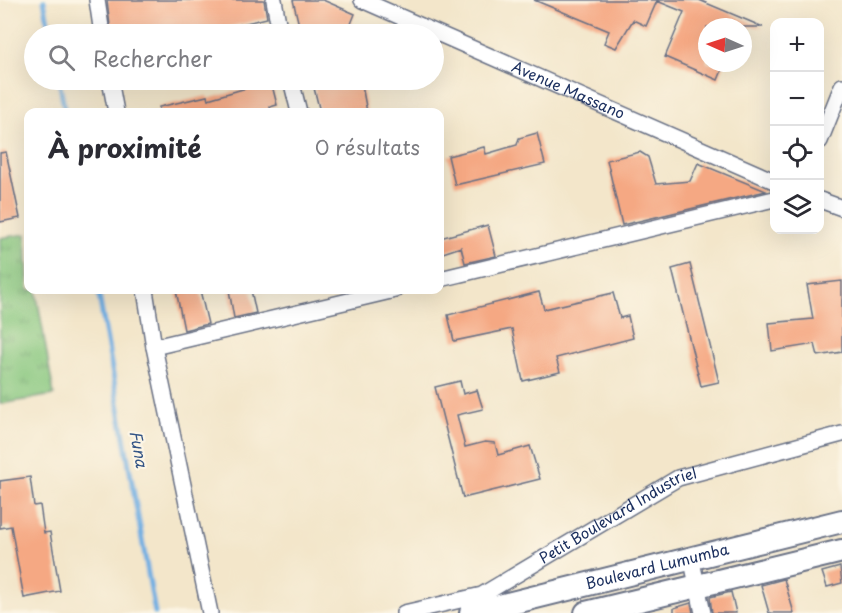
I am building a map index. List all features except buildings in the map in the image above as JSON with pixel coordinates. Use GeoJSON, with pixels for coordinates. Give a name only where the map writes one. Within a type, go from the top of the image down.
{"type":"FeatureCollection","features":[{"type":"Feature","properties":{"kind":"main road","name":"Boulevard Lumumba"},"geometry":{"type":"LineString","coordinates":[[471,613],[842,521]]}},
{"type":"Feature","properties":{"kind":"main road","name":"Boulevard Lumumba"},"geometry":{"type":"LineString","coordinates":[[586,613],[698,588],[842,551]]}},
{"type":"Feature","properties":{"kind":"street"},"geometry":{"type":"LineString","coordinates":[[98,0],[101,24]]}},
{"type":"Feature","properties":{"kind":"street"},"geometry":{"type":"LineString","coordinates":[[274,0],[278,24]]}},
{"type":"Feature","properties":{"kind":"street","name":"Avenue Massano"},"geometry":{"type":"LineString","coordinates":[[362,0],[417,24]]}},
{"type":"Feature","properties":{"kind":"street","name":"Avenue Massano"},"geometry":{"type":"LineString","coordinates":[[444,36],[772,180]]}},
{"type":"Feature","properties":{"kind":"street"},"geometry":{"type":"LineString","coordinates":[[824,129],[842,86]]}},
{"type":"Feature","properties":{"kind":"street"},"geometry":{"type":"LineString","coordinates":[[112,90],[115,108]]}},
{"type":"Feature","properties":{"kind":"street"},"geometry":{"type":"LineString","coordinates":[[294,90],[298,108]]}},
{"type":"Feature","properties":{"kind":"street"},"geometry":{"type":"LineString","coordinates":[[444,278],[770,200]]}},
{"type":"Feature","properties":{"kind":"street"},"geometry":{"type":"LineString","coordinates":[[824,202],[842,208]]}},
{"type":"Feature","properties":{"kind":"street"},"geometry":{"type":"LineString","coordinates":[[146,294],[154,347],[210,613]]}},
{"type":"Feature","properties":{"kind":"street"},"geometry":{"type":"LineString","coordinates":[[154,347],[350,295]]}},
{"type":"Feature","properties":{"kind":"street","name":"Petit Boulevard Industriel"},"geometry":{"type":"LineString","coordinates":[[404,613],[482,595],[678,478],[842,434]]}},
{"type":"Feature","properties":{"kind":"street"},"geometry":{"type":"LineString","coordinates":[[691,557],[703,613]]}},
{"type":"Feature","properties":{"kind":"green space"},"geometry":{"type":"Polygon","coordinates":[[[24,234],[24,294],[37,294],[54,395],[0,404],[0,238],[24,234]]]}},
{"type":"Feature","properties":{"kind":"waterway","name":"Funa"},"geometry":{"type":"LineString","coordinates":[[44,0],[48,24]]}},
{"type":"Feature","properties":{"kind":"waterway","name":"Funa"},"geometry":{"type":"LineString","coordinates":[[61,90],[64,108]]}},
{"type":"Feature","properties":{"kind":"waterway","name":"Funa"},"geometry":{"type":"LineString","coordinates":[[99,294],[155,613]]}}]}
